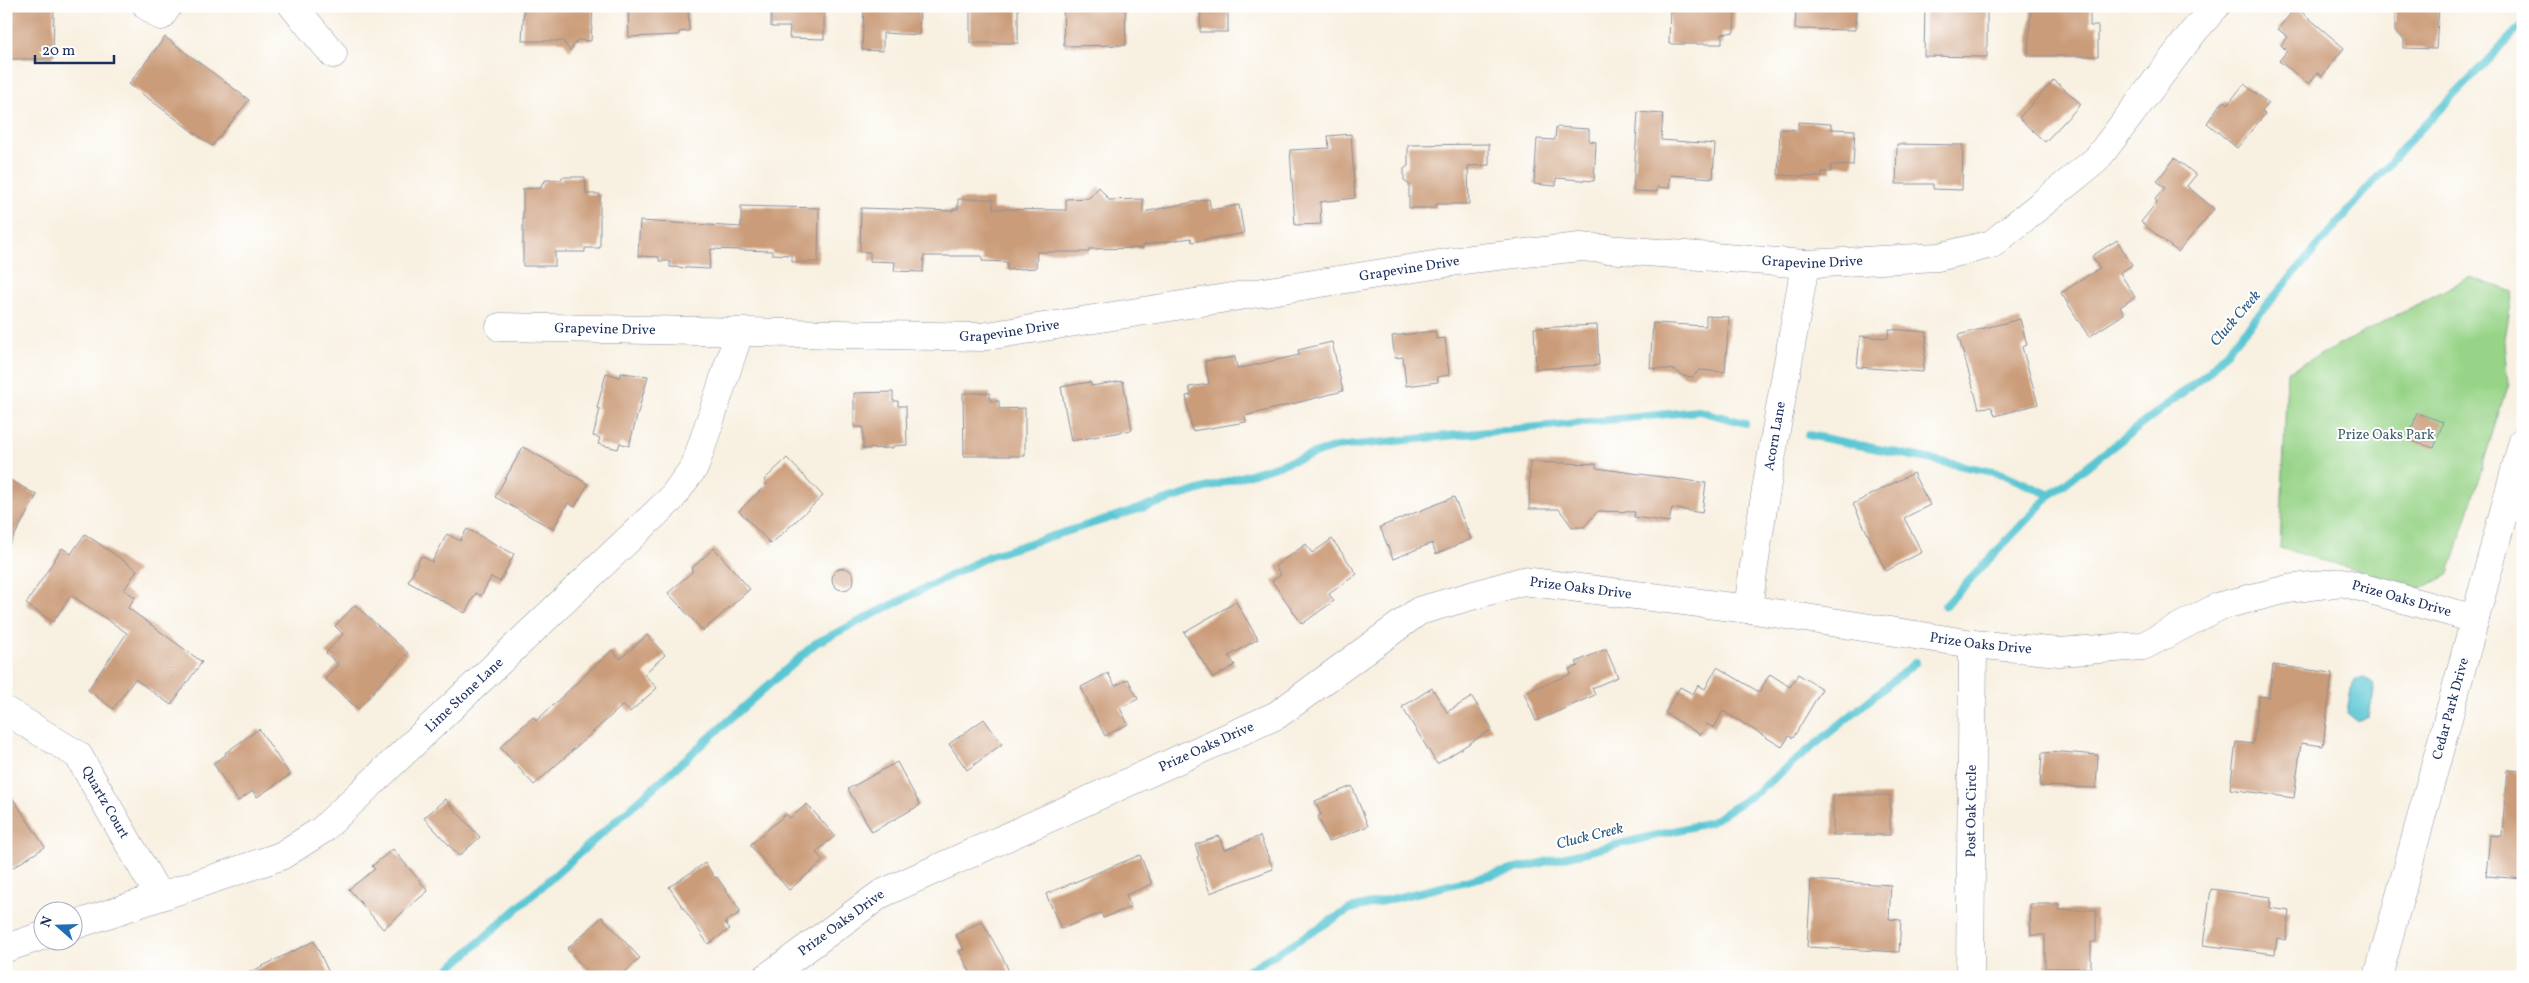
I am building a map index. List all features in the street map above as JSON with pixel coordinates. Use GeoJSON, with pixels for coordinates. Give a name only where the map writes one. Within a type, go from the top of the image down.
{"type":"FeatureCollection","features":[{"type":"Feature","properties":{"kind":"street"},"geometry":{"type":"LineString","coordinates":[[147,6],[161,16],[168,6]]}},
{"type":"Feature","properties":{"kind":"street"},"geometry":{"type":"LineString","coordinates":[[293,6],[333,54]]}},
{"type":"Feature","properties":{"kind":"street","name":"Grapevine Drive"},"geometry":{"type":"LineString","coordinates":[[500,327],[981,337],[1471,259],[1580,247],[1805,264],[1938,257],[1992,244],[2096,160],[2194,31],[2216,6]]}},
{"type":"Feature","properties":{"kind":"street","name":"Acorn Lane"},"geometry":{"type":"LineString","coordinates":[[1748,609],[1765,489],[1785,389],[1805,264]]}},
{"type":"Feature","properties":{"kind":"street","name":"Lime Stone Lane"},"geometry":{"type":"LineString","coordinates":[[82,923],[281,856],[322,830],[671,499],[695,466],[739,333]]}},
{"type":"Feature","properties":{"kind":"street","name":"Cedar Park Drive"},"geometry":{"type":"LineString","coordinates":[[2378,977],[2523,441]]}},
{"type":"Feature","properties":{"kind":"street","name":"Prize Oaks Drive"},"geometry":{"type":"LineString","coordinates":[[767,977],[881,894],[1277,715],[1419,611],[1523,581],[1748,609],[1973,644],[2060,652],[2143,646],[2220,606],[2288,589],[2342,582],[2475,619]]}},
{"type":"Feature","properties":{"kind":"street","name":"Post Oak Circle"},"geometry":{"type":"LineString","coordinates":[[1970,977],[1973,644]]}},
{"type":"Feature","properties":{"kind":"street","name":"Quartz Court"},"geometry":{"type":"LineString","coordinates":[[6,711],[78,755],[159,896]]}},
{"type":"Feature","properties":{"kind":"street"},"geometry":{"type":"LineString","coordinates":[[6,948],[32,939]]}},
{"type":"Feature","properties":{"kind":"green space","name":"Prize Oaks Park"},"geometry":{"type":"Polygon","coordinates":[[[2470,277],[2513,292],[2504,344],[2508,383],[2449,574],[2421,589],[2280,548],[2287,372],[2470,277]]]}},
{"type":"Feature","properties":{"kind":"water"},"geometry":{"type":"Polygon","coordinates":[[[2365,677],[2374,684],[2369,717],[2357,721],[2347,713],[2352,683],[2359,678],[2365,677]]]}},
{"type":"Feature","properties":{"kind":"building"},"geometry":{"type":"Polygon","coordinates":[[[6,6],[54,6],[53,59],[6,59],[6,6]]]}},
{"type":"Feature","properties":{"kind":"building"},"geometry":{"type":"Polygon","coordinates":[[[524,6],[593,6],[591,41],[577,40],[570,51],[563,41],[522,41],[524,6]]]}},
{"type":"Feature","properties":{"kind":"building"},"geometry":{"type":"Polygon","coordinates":[[[628,6],[688,6],[689,31],[679,32],[679,35],[629,37],[628,6]]]}},
{"type":"Feature","properties":{"kind":"building"},"geometry":{"type":"Polygon","coordinates":[[[771,6],[824,6],[824,39],[789,38],[790,27],[771,27],[771,6]]]}},
{"type":"Feature","properties":{"kind":"building"},"geometry":{"type":"Polygon","coordinates":[[[864,6],[920,6],[919,35],[883,33],[883,51],[862,50],[864,6]]]}},
{"type":"Feature","properties":{"kind":"building"},"geometry":{"type":"Polygon","coordinates":[[[970,6],[1018,6],[1018,43],[970,43],[970,6]]]}},
{"type":"Feature","properties":{"kind":"building"},"geometry":{"type":"Polygon","coordinates":[[[1063,6],[1125,6],[1126,45],[1064,46],[1063,6]]]}},
{"type":"Feature","properties":{"kind":"building"},"geometry":{"type":"Polygon","coordinates":[[[1201,6],[1228,6],[1228,32],[1200,32],[1201,6]]]}},
{"type":"Feature","properties":{"kind":"building"},"geometry":{"type":"Polygon","coordinates":[[[1670,6],[1735,6],[1734,32],[1722,34],[1722,44],[1669,44],[1670,6]]]}},
{"type":"Feature","properties":{"kind":"building"},"geometry":{"type":"Polygon","coordinates":[[[1796,6],[1856,6],[1855,30],[1795,29],[1796,6]]]}},
{"type":"Feature","properties":{"kind":"building"},"geometry":{"type":"Polygon","coordinates":[[[1925,6],[1987,6],[1987,57],[1924,56],[1925,6]]]}},
{"type":"Feature","properties":{"kind":"building"},"geometry":{"type":"Polygon","coordinates":[[[2031,6],[2090,7],[2090,26],[2098,26],[2098,56],[2028,56],[2031,6]]]}},
{"type":"Feature","properties":{"kind":"building"},"geometry":{"type":"Polygon","coordinates":[[[2395,6],[2439,6],[2436,49],[2404,48],[2404,39],[2395,31],[2395,6]]]}},
{"type":"Feature","properties":{"kind":"building"},"geometry":{"type":"Polygon","coordinates":[[[2296,7],[2344,48],[2322,76],[2317,73],[2309,84],[2279,61],[2287,51],[2281,45],[2288,37],[2278,29],[2296,7]]]}},
{"type":"Feature","properties":{"kind":"building"},"geometry":{"type":"Polygon","coordinates":[[[165,37],[249,100],[212,146],[129,84],[165,37]]]}},
{"type":"Feature","properties":{"kind":"building"},"geometry":{"type":"Polygon","coordinates":[[[2054,80],[2081,104],[2045,142],[2019,118],[2054,80]]]}},
{"type":"Feature","properties":{"kind":"building"},"geometry":{"type":"Polygon","coordinates":[[[2244,84],[2268,103],[2262,111],[2265,114],[2237,148],[2207,123],[2218,107],[2225,101],[2228,104],[2244,84]]]}},
{"type":"Feature","properties":{"kind":"building"},"geometry":{"type":"Polygon","coordinates":[[[1638,112],[1663,114],[1661,140],[1715,144],[1713,178],[1670,175],[1669,188],[1657,187],[1657,192],[1633,191],[1638,112]]]}},
{"type":"Feature","properties":{"kind":"building"},"geometry":{"type":"Polygon","coordinates":[[[1798,122],[1831,124],[1831,129],[1855,130],[1853,166],[1831,165],[1831,172],[1822,172],[1822,177],[1778,175],[1780,129],[1798,130],[1798,122]]]}},
{"type":"Feature","properties":{"kind":"building"},"geometry":{"type":"Polygon","coordinates":[[[1556,127],[1589,129],[1589,141],[1596,142],[1594,181],[1556,178],[1556,186],[1534,184],[1537,139],[1555,140],[1556,127]]]}},
{"type":"Feature","properties":{"kind":"building"},"geometry":{"type":"Polygon","coordinates":[[[1351,134],[1355,198],[1320,202],[1321,224],[1295,225],[1290,150],[1329,148],[1328,136],[1351,134]]]}},
{"type":"Feature","properties":{"kind":"building"},"geometry":{"type":"Polygon","coordinates":[[[1489,144],[1489,165],[1468,166],[1469,204],[1436,204],[1436,208],[1409,208],[1409,184],[1404,180],[1404,169],[1408,166],[1408,145],[1489,144]]]}},
{"type":"Feature","properties":{"kind":"building"},"geometry":{"type":"Polygon","coordinates":[[[1897,144],[1963,145],[1962,190],[1933,189],[1933,184],[1896,184],[1897,144]]]}},
{"type":"Feature","properties":{"kind":"building"},"geometry":{"type":"Polygon","coordinates":[[[2175,158],[2196,175],[2187,186],[2214,209],[2178,252],[2141,222],[2157,202],[2155,199],[2165,188],[2157,181],[2175,158]]]}},
{"type":"Feature","properties":{"kind":"building"},"geometry":{"type":"Polygon","coordinates":[[[562,177],[585,177],[586,194],[600,194],[600,248],[585,248],[585,252],[555,252],[555,266],[523,266],[523,189],[541,188],[545,180],[562,180],[562,177]]]}},
{"type":"Feature","properties":{"kind":"building"},"geometry":{"type":"Polygon","coordinates":[[[1099,187],[1109,200],[1143,199],[1143,212],[1209,199],[1211,210],[1239,205],[1244,233],[1192,242],[1191,238],[1143,245],[1143,248],[1089,249],[1089,252],[1037,252],[1036,268],[1007,270],[1007,262],[982,261],[982,256],[924,256],[923,272],[894,271],[895,262],[870,261],[870,252],[860,252],[861,208],[953,211],[953,209],[958,209],[958,199],[993,199],[993,209],[1066,210],[1066,199],[1089,198],[1099,187]]]}},
{"type":"Feature","properties":{"kind":"building"},"geometry":{"type":"Polygon","coordinates":[[[741,206],[819,208],[818,262],[792,262],[792,255],[772,254],[772,251],[711,249],[709,269],[670,267],[670,261],[659,261],[659,257],[638,256],[640,221],[741,227],[741,206]]]}},
{"type":"Feature","properties":{"kind":"building"},"geometry":{"type":"Polygon","coordinates":[[[2117,240],[2132,265],[2120,273],[2135,297],[2120,307],[2124,314],[2089,337],[2061,293],[2100,268],[2092,256],[2117,240]]]}},
{"type":"Feature","properties":{"kind":"building"},"geometry":{"type":"Polygon","coordinates":[[[1706,316],[1729,317],[1725,372],[1699,370],[1693,377],[1683,376],[1675,370],[1650,368],[1653,323],[1706,326],[1706,316]]]}},
{"type":"Feature","properties":{"kind":"building"},"geometry":{"type":"Polygon","coordinates":[[[2020,319],[2027,345],[2022,347],[2038,404],[1995,416],[1992,407],[1979,408],[1958,335],[2020,319]]]}},
{"type":"Feature","properties":{"kind":"building"},"geometry":{"type":"Polygon","coordinates":[[[1597,325],[1599,365],[1536,369],[1534,328],[1597,325]]]}},
{"type":"Feature","properties":{"kind":"building"},"geometry":{"type":"Polygon","coordinates":[[[1889,329],[1927,332],[1923,372],[1857,367],[1860,336],[1888,338],[1889,329]]]}},
{"type":"Feature","properties":{"kind":"building"},"geometry":{"type":"Polygon","coordinates":[[[1435,331],[1437,339],[1445,338],[1449,375],[1437,377],[1438,382],[1406,386],[1403,357],[1395,358],[1392,336],[1435,331]]]}},
{"type":"Feature","properties":{"kind":"building"},"geometry":{"type":"Polygon","coordinates":[[[1332,342],[1343,391],[1245,416],[1246,422],[1192,431],[1186,396],[1191,395],[1189,387],[1209,384],[1205,361],[1235,357],[1237,369],[1299,355],[1298,350],[1332,342]]]}},
{"type":"Feature","properties":{"kind":"building"},"geometry":{"type":"Polygon","coordinates":[[[606,373],[620,377],[621,373],[648,376],[629,446],[620,443],[618,449],[598,444],[600,438],[593,436],[600,409],[597,408],[606,373]]]}},
{"type":"Feature","properties":{"kind":"building"},"geometry":{"type":"Polygon","coordinates":[[[1123,381],[1132,430],[1071,441],[1061,387],[1090,382],[1091,386],[1123,381]]]}},
{"type":"Feature","properties":{"kind":"building"},"geometry":{"type":"Polygon","coordinates":[[[893,392],[893,401],[898,401],[898,406],[906,406],[907,445],[893,446],[893,448],[863,449],[863,427],[854,427],[854,393],[893,392]]]}},
{"type":"Feature","properties":{"kind":"building"},"geometry":{"type":"Polygon","coordinates":[[[963,393],[990,393],[990,401],[999,401],[999,409],[1025,408],[1025,456],[964,456],[963,393]]]}},
{"type":"Feature","properties":{"kind":"building"},"geometry":{"type":"Polygon","coordinates":[[[2417,413],[2443,422],[2434,448],[2408,440],[2417,413]]]}},
{"type":"Feature","properties":{"kind":"building"},"geometry":{"type":"Polygon","coordinates":[[[523,447],[588,484],[575,507],[568,503],[553,529],[495,497],[523,447]]]}},
{"type":"Feature","properties":{"kind":"building"},"geometry":{"type":"Polygon","coordinates":[[[787,458],[823,496],[771,544],[739,511],[767,484],[764,480],[787,458]]]}},
{"type":"Feature","properties":{"kind":"building"},"geometry":{"type":"Polygon","coordinates":[[[1530,462],[1596,464],[1596,468],[1706,483],[1702,513],[1672,508],[1669,522],[1634,517],[1635,512],[1598,511],[1584,527],[1572,527],[1559,509],[1529,509],[1530,462]]]}},
{"type":"Feature","properties":{"kind":"building"},"geometry":{"type":"Polygon","coordinates":[[[1913,473],[1930,505],[1904,518],[1922,552],[1886,571],[1853,504],[1913,473]]]}},
{"type":"Feature","properties":{"kind":"building"},"geometry":{"type":"Polygon","coordinates":[[[6,478],[37,495],[6,551],[6,478]]]}},
{"type":"Feature","properties":{"kind":"building"},"geometry":{"type":"Polygon","coordinates":[[[1454,497],[1471,539],[1436,554],[1432,543],[1393,559],[1380,527],[1454,497]]]}},
{"type":"Feature","properties":{"kind":"building"},"geometry":{"type":"Polygon","coordinates":[[[467,529],[514,554],[500,582],[491,577],[481,596],[476,593],[465,613],[408,582],[421,556],[432,562],[447,534],[460,541],[467,529]]]}},
{"type":"Feature","properties":{"kind":"building"},"geometry":{"type":"Polygon","coordinates":[[[85,534],[137,570],[124,590],[135,597],[128,608],[202,662],[171,705],[135,679],[113,709],[88,690],[127,633],[71,595],[53,622],[26,604],[62,548],[71,554],[85,534]]]}},
{"type":"Feature","properties":{"kind":"building"},"geometry":{"type":"Polygon","coordinates":[[[1332,539],[1357,574],[1329,594],[1334,601],[1302,624],[1272,581],[1281,575],[1275,566],[1306,544],[1312,553],[1332,539]]]}},
{"type":"Feature","properties":{"kind":"building"},"geometry":{"type":"Polygon","coordinates":[[[714,548],[750,589],[703,631],[668,593],[693,571],[691,569],[714,548]]]}},
{"type":"Feature","properties":{"kind":"building"},"geometry":{"type":"Polygon","coordinates":[[[843,568],[851,571],[854,579],[851,587],[843,590],[835,587],[832,579],[835,571],[843,568]]]}},
{"type":"Feature","properties":{"kind":"building"},"geometry":{"type":"Polygon","coordinates":[[[1236,602],[1258,639],[1229,656],[1235,665],[1213,678],[1184,632],[1236,602]]]}},
{"type":"Feature","properties":{"kind":"building"},"geometry":{"type":"Polygon","coordinates":[[[355,605],[408,653],[358,709],[325,679],[338,664],[326,653],[343,634],[335,626],[355,605]]]}},
{"type":"Feature","properties":{"kind":"building"},"geometry":{"type":"Polygon","coordinates":[[[647,635],[665,655],[644,674],[657,688],[630,712],[623,705],[534,785],[500,747],[533,717],[536,721],[612,650],[620,659],[647,635]]]}},
{"type":"Feature","properties":{"kind":"building"},"geometry":{"type":"Polygon","coordinates":[[[1606,649],[1618,677],[1592,688],[1595,695],[1536,721],[1524,693],[1571,674],[1569,669],[1578,666],[1576,662],[1606,649]]]}},
{"type":"Feature","properties":{"kind":"building"},"geometry":{"type":"Polygon","coordinates":[[[2273,665],[2332,673],[2323,746],[2301,743],[2294,798],[2230,789],[2236,742],[2253,744],[2259,696],[2269,697],[2273,665]]]}},
{"type":"Feature","properties":{"kind":"building"},"geometry":{"type":"Polygon","coordinates":[[[1717,667],[1759,692],[1770,674],[1790,687],[1798,674],[1822,689],[1793,738],[1789,736],[1782,747],[1723,711],[1714,728],[1707,724],[1701,735],[1665,713],[1680,687],[1693,694],[1698,685],[1705,689],[1717,667]]]}},
{"type":"Feature","properties":{"kind":"building"},"geometry":{"type":"Polygon","coordinates":[[[1108,673],[1115,686],[1128,679],[1138,699],[1120,708],[1128,724],[1105,736],[1081,687],[1108,673]]]}},
{"type":"Feature","properties":{"kind":"building"},"geometry":{"type":"Polygon","coordinates":[[[1432,688],[1447,712],[1472,697],[1492,729],[1437,764],[1402,707],[1432,688]]]}},
{"type":"Feature","properties":{"kind":"building"},"geometry":{"type":"Polygon","coordinates":[[[984,719],[1002,744],[967,770],[949,744],[984,719]]]}},
{"type":"Feature","properties":{"kind":"building"},"geometry":{"type":"Polygon","coordinates":[[[259,729],[290,775],[257,797],[253,791],[238,801],[213,763],[259,729]]]}},
{"type":"Feature","properties":{"kind":"building"},"geometry":{"type":"Polygon","coordinates":[[[2062,752],[2098,755],[2096,788],[2040,786],[2042,753],[2062,752]]]}},
{"type":"Feature","properties":{"kind":"building"},"geometry":{"type":"Polygon","coordinates":[[[897,762],[920,805],[872,832],[848,789],[897,762]]]}},
{"type":"Feature","properties":{"kind":"building"},"geometry":{"type":"Polygon","coordinates":[[[2507,770],[2523,771],[2523,879],[2486,876],[2490,835],[2502,836],[2507,770]]]}},
{"type":"Feature","properties":{"kind":"building"},"geometry":{"type":"Polygon","coordinates":[[[1352,786],[1368,826],[1328,842],[1318,816],[1321,815],[1315,801],[1352,786]]]}},
{"type":"Feature","properties":{"kind":"building"},"geometry":{"type":"Polygon","coordinates":[[[6,788],[45,847],[6,872],[6,788]]]}},
{"type":"Feature","properties":{"kind":"building"},"geometry":{"type":"Polygon","coordinates":[[[1833,795],[1890,795],[1890,835],[1833,835],[1833,795]]]}},
{"type":"Feature","properties":{"kind":"building"},"geometry":{"type":"Polygon","coordinates":[[[445,799],[480,837],[459,856],[424,818],[445,799]]]}},
{"type":"Feature","properties":{"kind":"building"},"geometry":{"type":"Polygon","coordinates":[[[807,804],[835,836],[816,852],[823,861],[789,890],[750,845],[786,814],[790,818],[807,804]]]}},
{"type":"Feature","properties":{"kind":"building"},"geometry":{"type":"Polygon","coordinates":[[[1219,836],[1224,850],[1260,836],[1273,869],[1210,893],[1197,857],[1199,856],[1195,845],[1219,836]]]}},
{"type":"Feature","properties":{"kind":"building"},"geometry":{"type":"Polygon","coordinates":[[[393,849],[428,891],[383,929],[349,889],[375,869],[372,866],[393,849]]]}},
{"type":"Feature","properties":{"kind":"building"},"geometry":{"type":"Polygon","coordinates":[[[1140,855],[1152,884],[1126,895],[1131,907],[1103,918],[1101,913],[1061,929],[1046,894],[1140,855]]]}},
{"type":"Feature","properties":{"kind":"building"},"geometry":{"type":"Polygon","coordinates":[[[705,863],[741,912],[725,922],[730,929],[708,944],[669,887],[705,863]]]}},
{"type":"Feature","properties":{"kind":"building"},"geometry":{"type":"Polygon","coordinates":[[[1811,880],[1891,885],[1889,919],[1901,920],[1899,952],[1807,947],[1811,880]]]}},
{"type":"Feature","properties":{"kind":"building"},"geometry":{"type":"Polygon","coordinates":[[[2211,889],[2271,897],[2270,908],[2290,911],[2286,940],[2277,938],[2275,954],[2203,945],[2211,889]]]}},
{"type":"Feature","properties":{"kind":"building"},"geometry":{"type":"Polygon","coordinates":[[[2030,904],[2059,904],[2059,910],[2096,910],[2096,942],[2091,942],[2091,968],[2045,968],[2045,935],[2031,935],[2030,904]]]}},
{"type":"Feature","properties":{"kind":"building"},"geometry":{"type":"Polygon","coordinates":[[[602,917],[640,958],[620,977],[593,977],[567,949],[602,917]]]}},
{"type":"Feature","properties":{"kind":"building"},"geometry":{"type":"Polygon","coordinates":[[[982,921],[1005,962],[1011,977],[973,977],[959,951],[964,949],[956,935],[982,921]]]}},
{"type":"Feature","properties":{"kind":"building"},"geometry":{"type":"Polygon","coordinates":[[[314,941],[331,977],[240,977],[314,941]]]}},
{"type":"Feature","properties":{"kind":"waterway","name":"Cluck Creek"},"geometry":{"type":"LineString","coordinates":[[1945,606],[2050,495],[2209,372],[2408,142],[2523,24]]}},
{"type":"Feature","properties":{"kind":"waterway"},"geometry":{"type":"LineString","coordinates":[[440,977],[816,643],[989,556],[1336,447],[1699,411],[1745,423]]}},
{"type":"Feature","properties":{"kind":"waterway"},"geometry":{"type":"LineString","coordinates":[[1808,435],[2003,474],[2050,495]]}},
{"type":"Feature","properties":{"kind":"waterway","name":"Cluck Creek"},"geometry":{"type":"LineString","coordinates":[[1237,977],[1350,909],[1711,822],[1757,792],[1916,662]]}}]}
